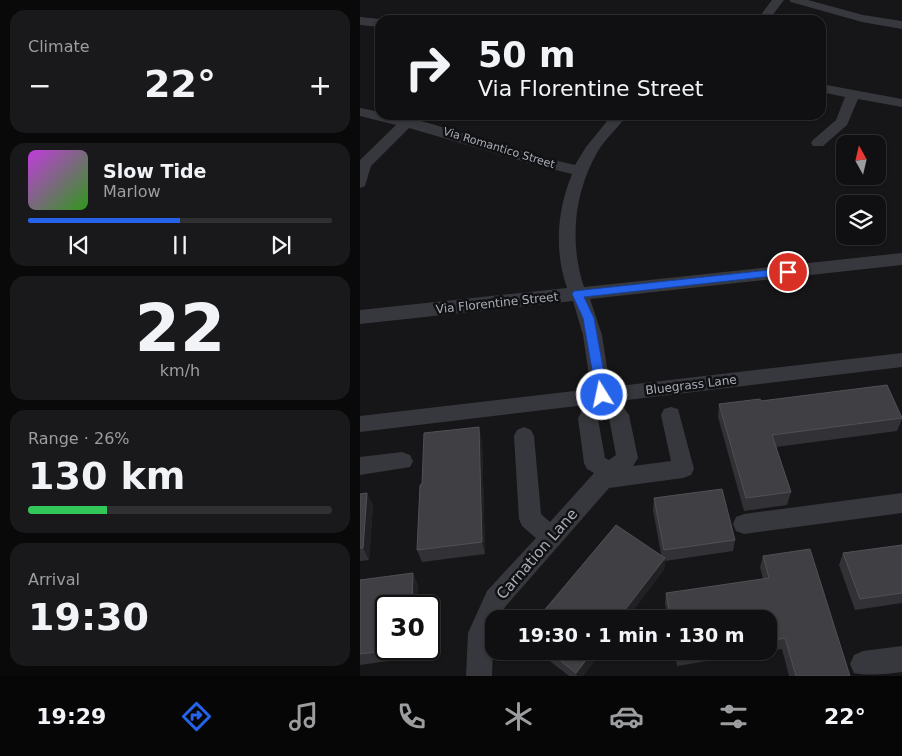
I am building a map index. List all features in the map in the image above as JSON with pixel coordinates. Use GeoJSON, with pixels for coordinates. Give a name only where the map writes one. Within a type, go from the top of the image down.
{"type":"FeatureCollection","features":[{"type":"Feature","properties":{"kind":"street"},"geometry":{"type":"LineString","coordinates":[[767,15],[778,0]]}},
{"type":"Feature","properties":{"kind":"street"},"geometry":{"type":"LineString","coordinates":[[795,0],[862,18],[902,25]]}},
{"type":"Feature","properties":{"kind":"street"},"geometry":{"type":"LineString","coordinates":[[360,21],[375,22]]}},
{"type":"Feature","properties":{"kind":"street"},"geometry":{"type":"LineString","coordinates":[[826,89],[902,103]]}},
{"type":"Feature","properties":{"kind":"street"},"geometry":{"type":"LineString","coordinates":[[818,143],[842,122],[853,95]]}},
{"type":"Feature","properties":{"kind":"street","name":"Via Romantico Street"},"geometry":{"type":"LineString","coordinates":[[360,112],[375,115]]}},
{"type":"Feature","properties":{"kind":"street","name":"Via Romantico Street"},"geometry":{"type":"LineString","coordinates":[[398,120],[537,161],[580,171]]}},
{"type":"Feature","properties":{"kind":"street"},"geometry":{"type":"LineString","coordinates":[[615,120],[593,147],[573,187],[568,206],[569,260],[578,294],[589,318],[602,395],[588,418],[595,463],[607,475],[683,469],[671,416]]}},
{"type":"Feature","properties":{"kind":"street"},"geometry":{"type":"LineString","coordinates":[[360,183],[364,164],[407,122]]}},
{"type":"Feature","properties":{"kind":"street","name":"Via Florentine Street"},"geometry":{"type":"LineString","coordinates":[[360,317],[902,260]]}},
{"type":"Feature","properties":{"kind":"street","name":"Bluegrass Lane"},"geometry":{"type":"LineString","coordinates":[[360,424],[902,360]]}},
{"type":"Feature","properties":{"kind":"street","name":"Carnation Lane"},"geometry":{"type":"LineString","coordinates":[[479,676],[480,633],[492,606],[507,585],[607,475],[627,458],[619,415],[602,395]]}},
{"type":"Feature","properties":{"kind":"street"},"geometry":{"type":"LineString","coordinates":[[524,436],[530,519],[551,537]]}},
{"type":"Feature","properties":{"kind":"street"},"geometry":{"type":"LineString","coordinates":[[360,466],[402,461]]}},
{"type":"Feature","properties":{"kind":"street"},"geometry":{"type":"LineString","coordinates":[[744,524],[902,503]]}},
{"type":"Feature","properties":{"kind":"street"},"geometry":{"type":"LineString","coordinates":[[863,664],[902,659]]}},
{"type":"Feature","properties":{"kind":"building"},"geometry":{"type":"Polygon","coordinates":[[[887,385],[902,418],[772,435],[791,492],[746,498],[719,404],[760,399],[761,401],[887,385]]]}},
{"type":"Feature","properties":{"kind":"building"},"geometry":{"type":"Polygon","coordinates":[[[479,427],[482,542],[417,550],[424,433],[479,427]]]}},
{"type":"Feature","properties":{"kind":"building"},"geometry":{"type":"Polygon","coordinates":[[[722,489],[735,540],[664,550],[654,498],[722,489]]]}},
{"type":"Feature","properties":{"kind":"building"},"geometry":{"type":"Polygon","coordinates":[[[367,493],[363,548],[360,548],[360,494],[367,493]]]}},
{"type":"Feature","properties":{"kind":"building"},"geometry":{"type":"Polygon","coordinates":[[[616,525],[665,558],[625,610],[545,610],[616,525]]]}},
{"type":"Feature","properties":{"kind":"building"},"geometry":{"type":"Polygon","coordinates":[[[902,545],[902,593],[860,599],[843,553],[902,545]]]}},
{"type":"Feature","properties":{"kind":"building"},"geometry":{"type":"Polygon","coordinates":[[[810,549],[850,676],[796,676],[785,638],[777,640],[777,610],[669,610],[666,593],[769,578],[763,556],[810,549]]]}},
{"type":"Feature","properties":{"kind":"building"},"geometry":{"type":"Polygon","coordinates":[[[413,573],[412,595],[375,595],[375,652],[360,654],[360,580],[413,573]]]}},
{"type":"Feature","properties":{"kind":"building"},"geometry":{"type":"Polygon","coordinates":[[[559,660],[586,660],[576,673],[559,660]]]}},
{"type":"Feature","properties":{"kind":"route"},"geometry":{"type":"LineString","coordinates":[[602,395],[589,318],[578,294],[788,272]]}}]}
